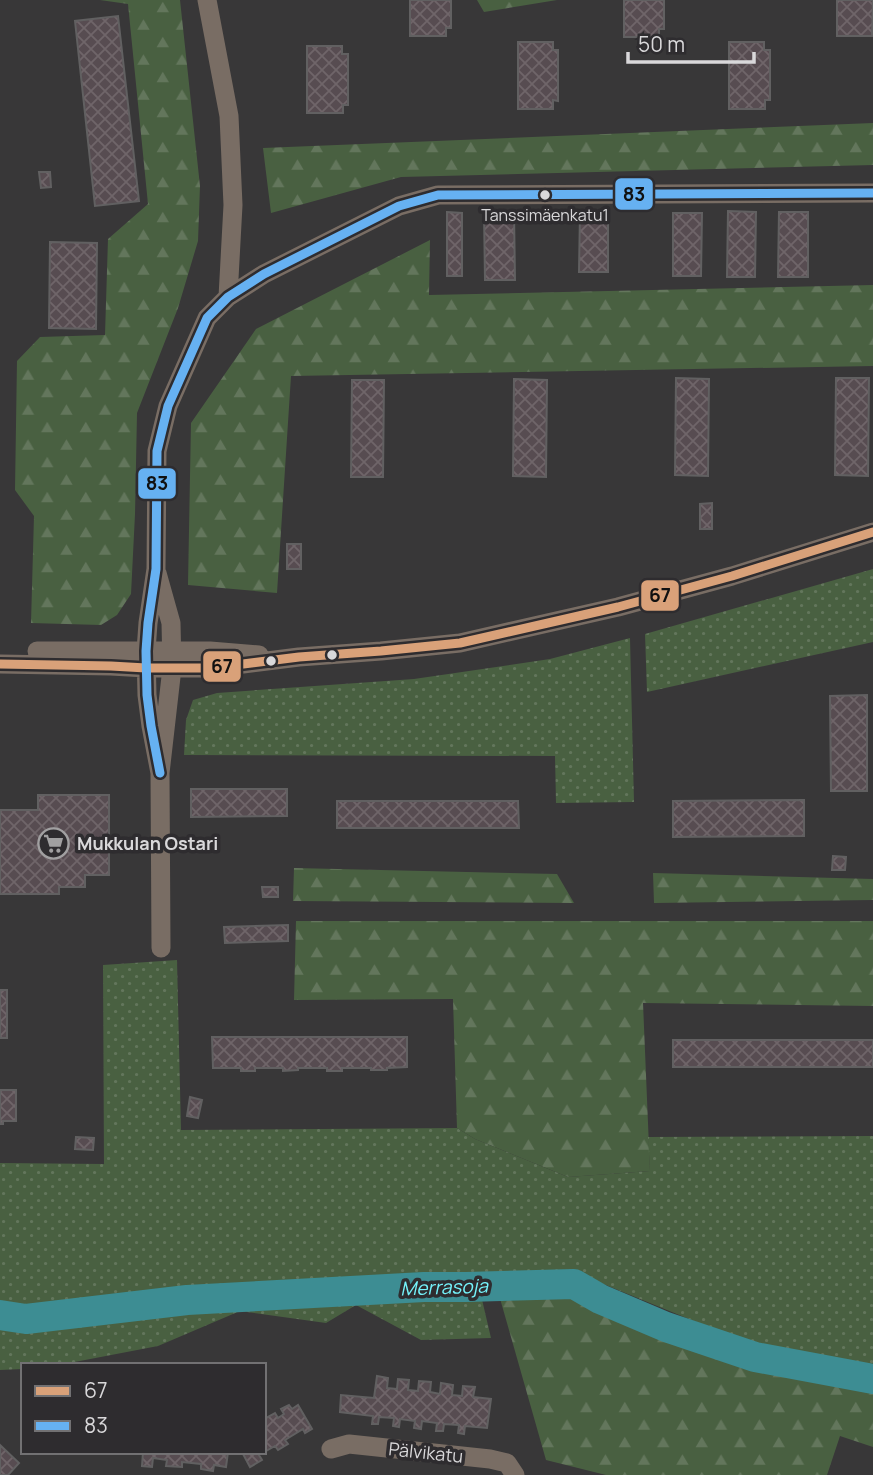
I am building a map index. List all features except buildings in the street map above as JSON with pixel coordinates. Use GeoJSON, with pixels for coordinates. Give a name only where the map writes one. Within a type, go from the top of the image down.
{"type":"FeatureCollection","features":[{"type":"Feature","properties":{"kind":"street"},"geometry":{"type":"LineString","coordinates":[[208,0],[229,116],[233,205],[228,297]]}},
{"type":"Feature","properties":{"kind":"street"},"geometry":{"type":"LineString","coordinates":[[160,773],[151,726],[146,660],[156,569],[157,451],[168,406],[207,318],[228,297],[264,274],[398,206],[438,195],[873,193]]}},
{"type":"Feature","properties":{"kind":"street"},"geometry":{"type":"LineString","coordinates":[[0,651],[146,660],[172,659],[210,651],[299,657],[460,643],[618,607],[732,576],[873,532]]}},
{"type":"Feature","properties":{"kind":"street"},"geometry":{"type":"LineString","coordinates":[[156,569],[171,623],[172,659],[160,773],[161,948]]}},
{"type":"Feature","properties":{"kind":"street"},"geometry":{"type":"LineString","coordinates":[[0,664],[111,666],[146,660]]}},
{"type":"Feature","properties":{"kind":"street","name":"Pälvikatu"},"geometry":{"type":"LineString","coordinates":[[331,1449],[349,1444],[490,1459],[507,1463],[515,1475]]}},
{"type":"Feature","properties":{"kind":"green space"},"geometry":{"type":"Polygon","coordinates":[[[100,0],[180,0],[200,186],[198,241],[178,308],[137,413],[131,594],[117,615],[101,625],[31,623],[34,516],[15,490],[17,361],[40,337],[105,335],[108,239],[148,204],[128,4],[100,0]]]}},
{"type":"Feature","properties":{"kind":"green space"},"geometry":{"type":"Polygon","coordinates":[[[477,0],[557,0],[484,12],[477,0]]]}},
{"type":"Feature","properties":{"kind":"green space"},"geometry":{"type":"Polygon","coordinates":[[[873,123],[873,165],[401,177],[271,213],[263,148],[873,123]]]}},
{"type":"Feature","properties":{"kind":"green space"},"geometry":{"type":"Polygon","coordinates":[[[430,240],[429,295],[873,285],[873,366],[291,376],[277,593],[188,585],[191,423],[256,329],[430,240]]]}},
{"type":"Feature","properties":{"kind":"green space"},"geometry":{"type":"Polygon","coordinates":[[[873,569],[873,642],[647,692],[645,634],[873,569]]]}},
{"type":"Feature","properties":{"kind":"green space"},"geometry":{"type":"Polygon","coordinates":[[[630,638],[634,802],[556,803],[555,756],[184,755],[186,720],[193,700],[217,693],[414,679],[550,659],[630,638]]]}},
{"type":"Feature","properties":{"kind":"green space"},"geometry":{"type":"Polygon","coordinates":[[[294,868],[557,874],[574,903],[293,901],[294,868]]]}},
{"type":"Feature","properties":{"kind":"green space"},"geometry":{"type":"Polygon","coordinates":[[[653,873],[873,879],[873,900],[654,903],[653,873]]]}},
{"type":"Feature","properties":{"kind":"green space"},"geometry":{"type":"Polygon","coordinates":[[[296,921],[873,921],[873,1006],[643,1003],[650,1171],[568,1177],[475,1139],[457,1128],[453,999],[294,1000],[296,921]]]}},
{"type":"Feature","properties":{"kind":"green space"},"geometry":{"type":"Polygon","coordinates":[[[177,960],[181,1130],[457,1128],[475,1139],[568,1177],[650,1171],[648,1137],[873,1136],[873,1368],[755,1346],[574,1272],[476,1274],[491,1338],[421,1340],[356,1305],[326,1323],[240,1311],[158,1346],[69,1363],[21,1363],[21,1369],[0,1370],[0,1163],[104,1164],[103,965],[177,960]]]}},
{"type":"Feature","properties":{"kind":"green space"},"geometry":{"type":"Polygon","coordinates":[[[573,1293],[710,1352],[754,1366],[873,1389],[873,1447],[840,1436],[827,1475],[606,1475],[546,1460],[499,1295],[573,1293]]]}},
{"type":"Feature","properties":{"kind":"waterway","name":"Merrasoja"},"geometry":{"type":"LineString","coordinates":[[0,1315],[26,1319],[187,1300],[424,1287],[574,1284],[600,1299],[666,1327],[755,1357],[873,1379]]}},
{"type":"Feature","properties":{"kind":"transit line","name":"83"},"geometry":{"type":"LineString","coordinates":[[160,773],[147,695],[146,651],[156,569],[157,451],[168,406],[207,318],[228,297],[264,274],[399,206],[438,195],[873,193]]}},
{"type":"Feature","properties":{"kind":"transit line","name":"67"},"geometry":{"type":"LineString","coordinates":[[0,664],[211,668],[299,657],[460,643],[618,607],[732,576],[873,532]]}},
{"type":"Feature","properties":{"kind":"place","name":"Tanssimäenkatu1"},"geometry":{"type":"Point","coordinates":[545,195]}},
{"type":"Feature","properties":{"kind":"place","name":"Mukkulan Ostari"},"geometry":{"type":"Point","coordinates":[54,843]}}]}
